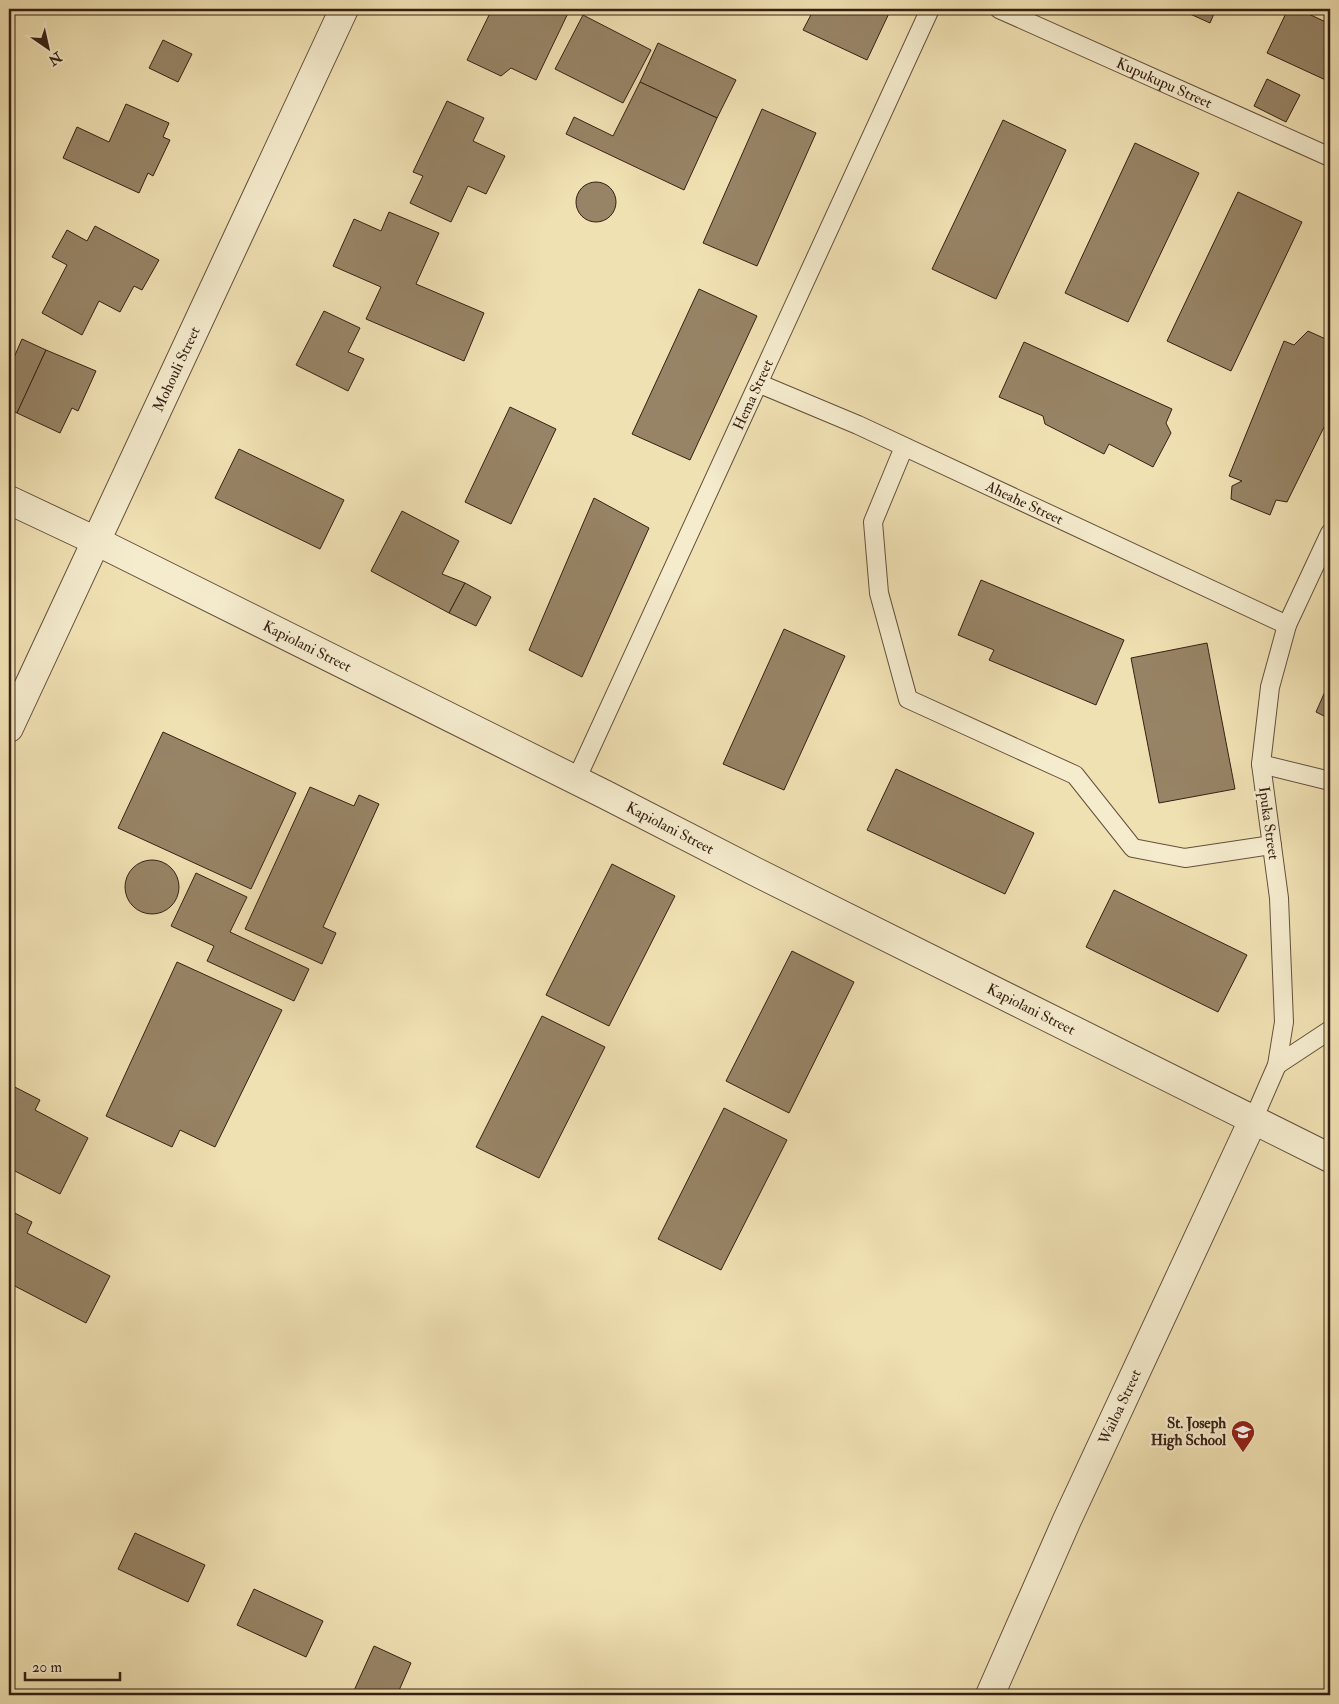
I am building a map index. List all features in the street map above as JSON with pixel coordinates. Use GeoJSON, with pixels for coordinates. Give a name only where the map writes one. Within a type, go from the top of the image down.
{"type":"FeatureCollection","features":[{"type":"Feature","properties":{"kind":"street","name":"Mohouli Street"},"geometry":{"type":"LineString","coordinates":[[9,728],[344,9]]}},
{"type":"Feature","properties":{"kind":"street","name":"Kapiolani Street"},"geometry":{"type":"LineString","coordinates":[[9,500],[96,541],[576,780],[1330,1158]]}},
{"type":"Feature","properties":{"kind":"street","name":"Wailoa Street"},"geometry":{"type":"LineString","coordinates":[[990,1695],[1067,1520],[1253,1120]]}},
{"type":"Feature","properties":{"kind":"lane","name":"Hema Street"},"geometry":{"type":"LineString","coordinates":[[576,780],[760,384],[930,9]]}},
{"type":"Feature","properties":{"kind":"lane","name":"Kupukupu Street"},"geometry":{"type":"LineString","coordinates":[[999,9],[1330,157]]}},
{"type":"Feature","properties":{"kind":"lane","name":"Aheahe Street"},"geometry":{"type":"LineString","coordinates":[[760,384],[904,447],[1286,625]]}},
{"type":"Feature","properties":{"kind":"lane"},"geometry":{"type":"LineString","coordinates":[[904,447],[873,522],[879,593],[908,700],[1075,775],[1133,848],[1185,858],[1272,845]]}},
{"type":"Feature","properties":{"kind":"lane","name":"Ipuka Street"},"geometry":{"type":"LineString","coordinates":[[1253,1120],[1277,1065],[1284,1022],[1279,898],[1261,764],[1270,687],[1286,625],[1330,533]]}},
{"type":"Feature","properties":{"kind":"lane"},"geometry":{"type":"LineString","coordinates":[[1261,764],[1330,781]]}},
{"type":"Feature","properties":{"kind":"lane"},"geometry":{"type":"LineString","coordinates":[[1277,1065],[1330,1030]]}},
{"type":"Feature","properties":{"kind":"building"},"geometry":{"type":"Polygon","coordinates":[[[492,9],[570,9],[536,80],[511,68],[501,76],[467,60],[492,9]]]}},
{"type":"Feature","properties":{"kind":"building"},"geometry":{"type":"Polygon","coordinates":[[[814,9],[891,9],[867,60],[803,30],[814,9]]]}},
{"type":"Feature","properties":{"kind":"building"},"geometry":{"type":"Polygon","coordinates":[[[1179,9],[1216,9],[1210,23],[1179,9]]]}},
{"type":"Feature","properties":{"kind":"building"},"geometry":{"type":"Polygon","coordinates":[[[1288,9],[1298,9],[1330,24],[1330,82],[1267,53],[1288,9]]]}},
{"type":"Feature","properties":{"kind":"building"},"geometry":{"type":"Polygon","coordinates":[[[583,15],[651,50],[623,103],[555,69],[583,15]]]}},
{"type":"Feature","properties":{"kind":"building"},"geometry":{"type":"Polygon","coordinates":[[[163,40],[192,54],[178,82],[149,68],[163,40]]]}},
{"type":"Feature","properties":{"kind":"building"},"geometry":{"type":"Polygon","coordinates":[[[658,43],[736,80],[717,118],[640,82],[658,43]]]}},
{"type":"Feature","properties":{"kind":"building"},"geometry":{"type":"Polygon","coordinates":[[[1267,79],[1300,95],[1286,122],[1254,106],[1267,79]]]}},
{"type":"Feature","properties":{"kind":"building"},"geometry":{"type":"Polygon","coordinates":[[[640,82],[717,118],[684,190],[566,134],[574,117],[613,136],[640,82]]]}},
{"type":"Feature","properties":{"kind":"building"},"geometry":{"type":"Polygon","coordinates":[[[447,101],[484,118],[473,141],[505,156],[486,194],[468,186],[451,222],[410,203],[423,176],[413,172],[447,101]]]}},
{"type":"Feature","properties":{"kind":"building"},"geometry":{"type":"Polygon","coordinates":[[[126,104],[169,123],[163,137],[170,140],[153,176],[148,173],[139,193],[63,158],[77,127],[109,142],[126,104]]]}},
{"type":"Feature","properties":{"kind":"building"},"geometry":{"type":"Polygon","coordinates":[[[762,109],[816,133],[757,266],[703,243],[762,109]]]}},
{"type":"Feature","properties":{"kind":"building"},"geometry":{"type":"Polygon","coordinates":[[[1003,120],[1066,150],[996,299],[932,269],[1003,120]]]}},
{"type":"Feature","properties":{"kind":"building"},"geometry":{"type":"Polygon","coordinates":[[[1135,143],[1199,173],[1128,322],[1065,293],[1135,143]]]}},
{"type":"Feature","properties":{"kind":"building"},"geometry":{"type":"Polygon","coordinates":[[[596,182],[610,188],[616,202],[610,216],[596,222],[582,216],[576,202],[582,188],[596,182]]]}},
{"type":"Feature","properties":{"kind":"building"},"geometry":{"type":"Polygon","coordinates":[[[1238,192],[1302,222],[1231,371],[1167,341],[1238,192]]]}},
{"type":"Feature","properties":{"kind":"building"},"geometry":{"type":"Polygon","coordinates":[[[389,212],[439,233],[416,284],[484,313],[464,361],[366,319],[381,287],[333,266],[354,219],[381,231],[389,212]]]}},
{"type":"Feature","properties":{"kind":"building"},"geometry":{"type":"Polygon","coordinates":[[[95,226],[159,260],[142,290],[134,286],[120,312],[99,301],[82,335],[42,313],[67,265],[52,257],[67,230],[87,241],[95,226]]]}},
{"type":"Feature","properties":{"kind":"building"},"geometry":{"type":"Polygon","coordinates":[[[699,289],[757,316],[690,460],[632,434],[699,289]]]}},
{"type":"Feature","properties":{"kind":"building"},"geometry":{"type":"Polygon","coordinates":[[[324,311],[360,328],[348,352],[364,359],[348,391],[296,365],[324,311]]]}},
{"type":"Feature","properties":{"kind":"building"},"geometry":{"type":"Polygon","coordinates":[[[1308,331],[1330,341],[1330,415],[1287,502],[1276,500],[1270,515],[1231,499],[1232,486],[1242,481],[1229,476],[1284,341],[1294,345],[1308,331]]]}},
{"type":"Feature","properties":{"kind":"building"},"geometry":{"type":"Polygon","coordinates":[[[22,339],[46,350],[17,413],[9,409],[9,369],[22,339]]]}},
{"type":"Feature","properties":{"kind":"building"},"geometry":{"type":"Polygon","coordinates":[[[1024,342],[1172,409],[1166,423],[1171,433],[1153,467],[1109,444],[1104,454],[1045,424],[1043,416],[999,397],[1024,342]]]}},
{"type":"Feature","properties":{"kind":"building"},"geometry":{"type":"Polygon","coordinates":[[[46,350],[96,371],[78,411],[72,408],[60,433],[17,413],[46,350]]]}},
{"type":"Feature","properties":{"kind":"building"},"geometry":{"type":"Polygon","coordinates":[[[510,407],[556,429],[511,524],[465,502],[510,407]]]}},
{"type":"Feature","properties":{"kind":"building"},"geometry":{"type":"Polygon","coordinates":[[[239,449],[344,500],[320,549],[215,498],[239,449]]]}},
{"type":"Feature","properties":{"kind":"building"},"geometry":{"type":"Polygon","coordinates":[[[594,498],[649,528],[582,677],[529,650],[594,498]]]}},
{"type":"Feature","properties":{"kind":"building"},"geometry":{"type":"Polygon","coordinates":[[[402,511],[459,541],[442,574],[465,583],[449,613],[371,571],[402,511]]]}},
{"type":"Feature","properties":{"kind":"building"},"geometry":{"type":"Polygon","coordinates":[[[981,580],[1124,640],[1096,705],[989,660],[994,650],[958,635],[981,580]]]}},
{"type":"Feature","properties":{"kind":"building"},"geometry":{"type":"Polygon","coordinates":[[[465,583],[491,597],[476,626],[449,613],[465,583]]]}},
{"type":"Feature","properties":{"kind":"building"},"geometry":{"type":"Polygon","coordinates":[[[784,629],[845,656],[784,790],[723,764],[784,629]]]}},
{"type":"Feature","properties":{"kind":"building"},"geometry":{"type":"Polygon","coordinates":[[[1207,643],[1235,789],[1159,803],[1131,658],[1207,643]]]}},
{"type":"Feature","properties":{"kind":"building"},"geometry":{"type":"Polygon","coordinates":[[[1330,680],[1330,719],[1316,712],[1330,680]]]}},
{"type":"Feature","properties":{"kind":"building"},"geometry":{"type":"Polygon","coordinates":[[[163,732],[296,793],[251,889],[118,828],[163,732]]]}},
{"type":"Feature","properties":{"kind":"building"},"geometry":{"type":"Polygon","coordinates":[[[896,769],[1034,833],[1005,894],[867,830],[896,769]]]}},
{"type":"Feature","properties":{"kind":"building"},"geometry":{"type":"Polygon","coordinates":[[[310,787],[354,806],[359,795],[379,804],[323,927],[336,933],[322,964],[245,929],[310,787]]]}},
{"type":"Feature","properties":{"kind":"building"},"geometry":{"type":"Polygon","coordinates":[[[147,860],[157,860],[167,864],[175,872],[179,887],[175,902],[167,910],[157,914],[147,914],[137,910],[129,902],[125,892],[125,882],[129,872],[137,864],[147,860]]]}},
{"type":"Feature","properties":{"kind":"building"},"geometry":{"type":"Polygon","coordinates":[[[612,864],[675,896],[609,1026],[546,995],[612,864]]]}},
{"type":"Feature","properties":{"kind":"building"},"geometry":{"type":"Polygon","coordinates":[[[196,873],[247,897],[230,932],[309,969],[294,1001],[207,961],[214,946],[171,926],[196,873]]]}},
{"type":"Feature","properties":{"kind":"building"},"geometry":{"type":"Polygon","coordinates":[[[1114,890],[1247,955],[1218,1012],[1086,947],[1114,890]]]}},
{"type":"Feature","properties":{"kind":"building"},"geometry":{"type":"Polygon","coordinates":[[[792,951],[854,982],[789,1113],[726,1081],[792,951]]]}},
{"type":"Feature","properties":{"kind":"building"},"geometry":{"type":"Polygon","coordinates":[[[177,962],[282,1010],[215,1147],[180,1130],[172,1147],[106,1116],[177,962]]]}},
{"type":"Feature","properties":{"kind":"building"},"geometry":{"type":"Polygon","coordinates":[[[542,1016],[605,1047],[539,1178],[476,1147],[542,1016]]]}},
{"type":"Feature","properties":{"kind":"building"},"geometry":{"type":"Polygon","coordinates":[[[9,1084],[40,1100],[35,1110],[88,1138],[60,1194],[11,1169],[9,1173],[9,1084]]]}},
{"type":"Feature","properties":{"kind":"building"},"geometry":{"type":"Polygon","coordinates":[[[724,1108],[787,1140],[721,1270],[658,1239],[724,1108]]]}},
{"type":"Feature","properties":{"kind":"building"},"geometry":{"type":"Polygon","coordinates":[[[9,1210],[32,1222],[27,1233],[110,1276],[86,1323],[9,1283],[9,1210]]]}},
{"type":"Feature","properties":{"kind":"building"},"geometry":{"type":"Polygon","coordinates":[[[135,1533],[205,1565],[188,1602],[118,1569],[135,1533]]]}},
{"type":"Feature","properties":{"kind":"building"},"geometry":{"type":"Polygon","coordinates":[[[254,1589],[323,1621],[306,1657],[237,1625],[254,1589]]]}},
{"type":"Feature","properties":{"kind":"building"},"geometry":{"type":"Polygon","coordinates":[[[374,1646],[411,1663],[397,1695],[352,1695],[374,1646]]]}},
{"type":"Feature","properties":{"kind":"place","name":"St. Joseph High School"},"geometry":{"type":"Point","coordinates":[1243,1453]}}]}
